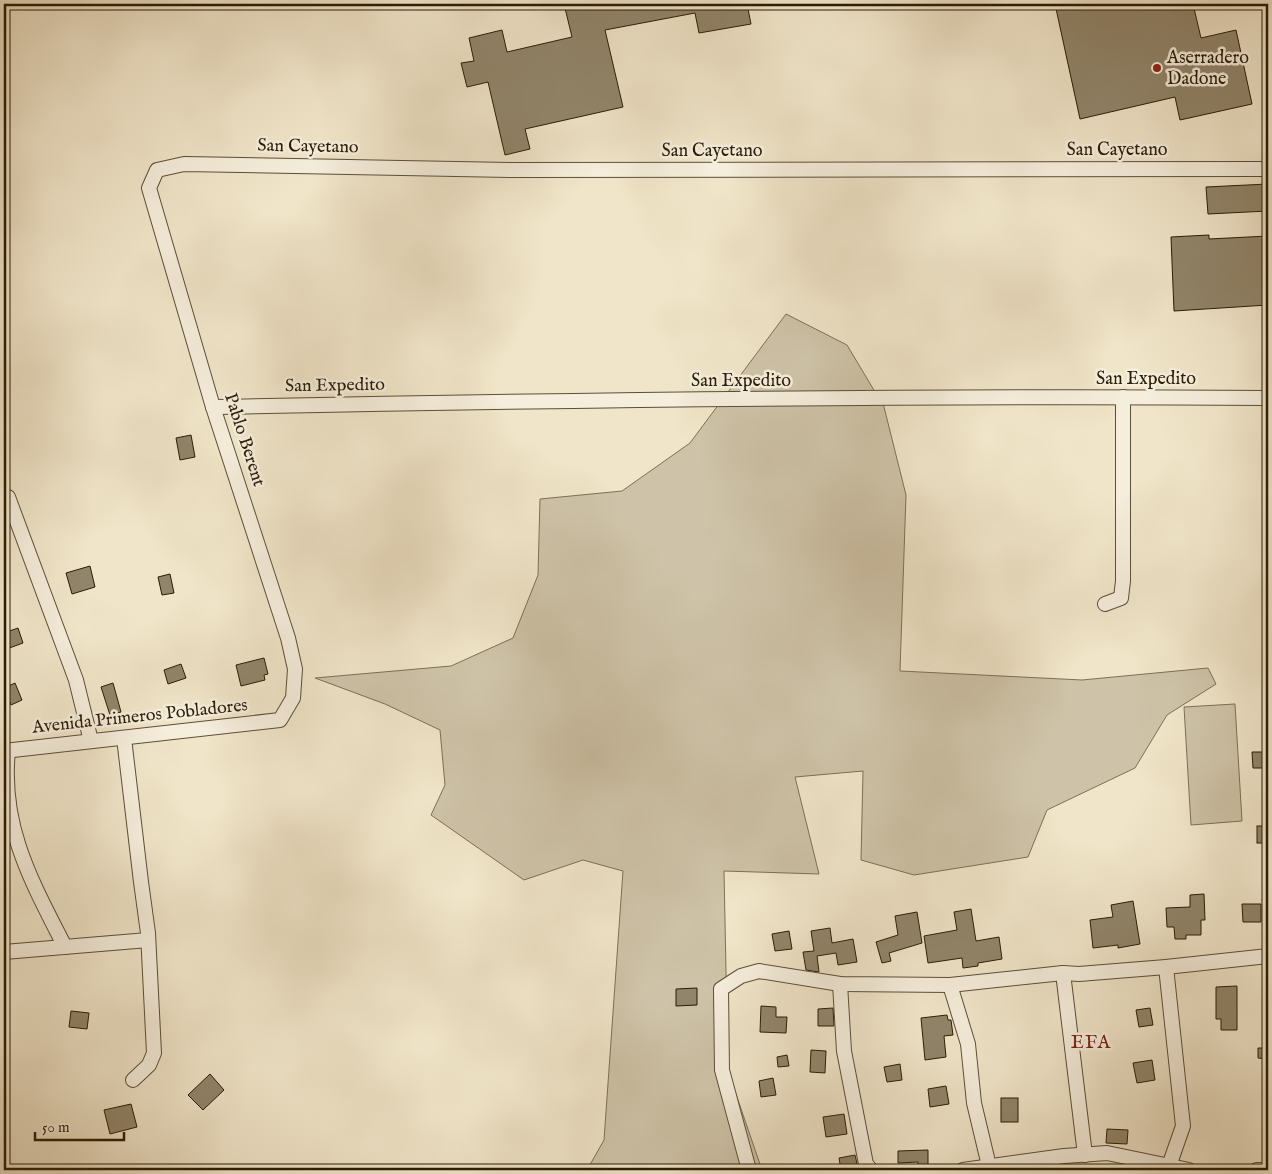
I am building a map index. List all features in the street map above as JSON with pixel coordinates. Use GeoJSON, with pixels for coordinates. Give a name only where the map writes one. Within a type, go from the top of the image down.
{"type":"FeatureCollection","features":[{"type":"Feature","properties":{"kind":"street","name":"San Cayetano"},"geometry":{"type":"LineString","coordinates":[[157,170],[184,164],[511,170],[1268,169]]}},
{"type":"Feature","properties":{"kind":"street","name":"Pablo Berent"},"geometry":{"type":"LineString","coordinates":[[157,170],[149,188],[213,407],[288,638],[295,669],[293,698],[280,720]]}},
{"type":"Feature","properties":{"kind":"street"},"geometry":{"type":"LineString","coordinates":[[1105,604],[1121,598],[1123,581],[1123,397]]}},
{"type":"Feature","properties":{"kind":"street","name":"San Expedito"},"geometry":{"type":"LineString","coordinates":[[213,407],[548,400],[1268,398]]}},
{"type":"Feature","properties":{"kind":"street"},"geometry":{"type":"LineString","coordinates":[[8,497],[76,680],[91,741]]}},
{"type":"Feature","properties":{"kind":"street","name":"Avenida Primeros Pobladores"},"geometry":{"type":"LineString","coordinates":[[6,751],[280,720]]}},
{"type":"Feature","properties":{"kind":"street"},"geometry":{"type":"LineString","coordinates":[[124,738],[148,940],[154,1053],[149,1065],[133,1080]]}},
{"type":"Feature","properties":{"kind":"street"},"geometry":{"type":"LineString","coordinates":[[6,751],[9,815],[26,869],[65,947]]}},
{"type":"Feature","properties":{"kind":"street"},"geometry":{"type":"LineString","coordinates":[[4,952],[148,940]]}},
{"type":"Feature","properties":{"kind":"street"},"geometry":{"type":"LineString","coordinates":[[750,1170],[722,1070],[721,989],[741,976],[759,971],[840,984],[950,985],[1063,973],[1079,974],[1166,967],[1268,956]]}},
{"type":"Feature","properties":{"kind":"street"},"geometry":{"type":"LineString","coordinates":[[1166,967],[1184,1126],[1169,1166]]}},
{"type":"Feature","properties":{"kind":"street"},"geometry":{"type":"LineString","coordinates":[[1063,973],[1085,1155]]}},
{"type":"Feature","properties":{"kind":"street"},"geometry":{"type":"LineString","coordinates":[[840,984],[844,1051],[866,1164],[871,1170]]}},
{"type":"Feature","properties":{"kind":"street"},"geometry":{"type":"LineString","coordinates":[[950,985],[968,1044],[974,1103],[989,1166]]}},
{"type":"Feature","properties":{"kind":"street"},"geometry":{"type":"LineString","coordinates":[[963,1170],[1064,1156],[1107,1153],[1189,1170]]}},
{"type":"Feature","properties":{"kind":"street"},"geometry":{"type":"LineString","coordinates":[[1257,1170],[1268,1170]]}},
{"type":"Feature","properties":{"kind":"shaded area"},"geometry":{"type":"Polygon","coordinates":[[[786,314],[847,345],[884,407],[906,495],[900,671],[1082,680],[1208,668],[1216,684],[1167,715],[1135,768],[1047,810],[1028,857],[914,875],[861,860],[863,771],[795,777],[819,874],[724,871],[728,1071],[762,1170],[587,1170],[604,1140],[623,871],[583,860],[524,880],[431,815],[445,785],[440,730],[385,704],[315,678],[451,666],[513,638],[538,575],[540,499],[622,491],[690,443],[786,314]]]}},
{"type":"Feature","properties":{"kind":"shaded area"},"geometry":{"type":"Polygon","coordinates":[[[1235,704],[1242,821],[1191,825],[1184,707],[1235,704]]]}},
{"type":"Feature","properties":{"kind":"building"},"geometry":{"type":"Polygon","coordinates":[[[564,4],[747,4],[751,24],[699,33],[695,13],[605,30],[623,107],[525,129],[530,149],[505,155],[488,82],[467,87],[461,63],[474,61],[469,38],[502,30],[507,52],[572,37],[564,4]]]}},
{"type":"Feature","properties":{"kind":"building","name":"Aserradero Dadone"},"geometry":{"type":"Polygon","coordinates":[[[1055,4],[1193,4],[1201,38],[1236,30],[1252,104],[1180,120],[1175,97],[1080,119],[1055,4]]]}},
{"type":"Feature","properties":{"kind":"building"},"geometry":{"type":"Polygon","coordinates":[[[1268,184],[1268,211],[1208,214],[1206,187],[1268,184]]]}},
{"type":"Feature","properties":{"kind":"building"},"geometry":{"type":"Polygon","coordinates":[[[1209,235],[1209,239],[1268,236],[1268,305],[1174,311],[1171,237],[1209,235]]]}},
{"type":"Feature","properties":{"kind":"building"},"geometry":{"type":"Polygon","coordinates":[[[191,435],[195,457],[180,460],[176,438],[191,435]]]}},
{"type":"Feature","properties":{"kind":"building"},"geometry":{"type":"Polygon","coordinates":[[[90,566],[95,587],[72,594],[66,573],[90,566]]]}},
{"type":"Feature","properties":{"kind":"building"},"geometry":{"type":"Polygon","coordinates":[[[170,574],[174,593],[162,595],[158,577],[170,574]]]}},
{"type":"Feature","properties":{"kind":"building"},"geometry":{"type":"Polygon","coordinates":[[[18,628],[23,643],[4,650],[4,633],[18,628]]]}},
{"type":"Feature","properties":{"kind":"building"},"geometry":{"type":"Polygon","coordinates":[[[264,658],[268,674],[264,675],[265,680],[241,686],[236,665],[264,658]]]}},
{"type":"Feature","properties":{"kind":"building"},"geometry":{"type":"Polygon","coordinates":[[[181,664],[186,678],[168,684],[164,670],[181,664]]]}},
{"type":"Feature","properties":{"kind":"building"},"geometry":{"type":"Polygon","coordinates":[[[15,683],[22,700],[11,705],[4,688],[15,683]]]}},
{"type":"Feature","properties":{"kind":"building"},"geometry":{"type":"Polygon","coordinates":[[[113,683],[121,712],[110,715],[101,687],[113,683]]]}},
{"type":"Feature","properties":{"kind":"building"},"geometry":{"type":"Polygon","coordinates":[[[1252,752],[1268,752],[1268,768],[1253,768],[1252,752]]]}},
{"type":"Feature","properties":{"kind":"building"},"geometry":{"type":"Polygon","coordinates":[[[1257,826],[1268,826],[1268,843],[1257,843],[1257,826]]]}},
{"type":"Feature","properties":{"kind":"building"},"geometry":{"type":"Polygon","coordinates":[[[1204,894],[1205,920],[1201,920],[1201,935],[1186,935],[1186,939],[1175,939],[1174,927],[1167,927],[1166,908],[1190,907],[1190,895],[1204,894]]]}},
{"type":"Feature","properties":{"kind":"building"},"geometry":{"type":"Polygon","coordinates":[[[1133,901],[1140,944],[1118,948],[1118,945],[1093,948],[1090,920],[1113,917],[1111,905],[1133,901]]]}},
{"type":"Feature","properties":{"kind":"building"},"geometry":{"type":"Polygon","coordinates":[[[1242,904],[1261,904],[1261,922],[1243,922],[1242,904]]]}},
{"type":"Feature","properties":{"kind":"building"},"geometry":{"type":"Polygon","coordinates":[[[971,909],[976,941],[999,937],[1002,959],[963,968],[962,958],[928,963],[924,936],[957,930],[954,912],[971,909]]]}},
{"type":"Feature","properties":{"kind":"building"},"geometry":{"type":"Polygon","coordinates":[[[917,912],[922,943],[889,953],[891,961],[882,963],[876,942],[898,935],[895,916],[917,912]]]}},
{"type":"Feature","properties":{"kind":"building"},"geometry":{"type":"Polygon","coordinates":[[[830,928],[832,943],[853,939],[857,962],[838,965],[836,953],[817,956],[819,972],[806,970],[803,952],[814,951],[811,931],[830,928]]]}},
{"type":"Feature","properties":{"kind":"building"},"geometry":{"type":"Polygon","coordinates":[[[789,931],[792,949],[775,951],[772,934],[789,931]]]}},
{"type":"Feature","properties":{"kind":"building"},"geometry":{"type":"Polygon","coordinates":[[[1237,986],[1237,1030],[1221,1030],[1221,1019],[1216,1019],[1216,987],[1237,986]]]}},
{"type":"Feature","properties":{"kind":"building"},"geometry":{"type":"Polygon","coordinates":[[[697,988],[697,1005],[676,1006],[676,989],[697,988]]]}},
{"type":"Feature","properties":{"kind":"building"},"geometry":{"type":"Polygon","coordinates":[[[761,1006],[776,1007],[776,1017],[787,1017],[786,1033],[760,1032],[761,1006]]]}},
{"type":"Feature","properties":{"kind":"building"},"geometry":{"type":"Polygon","coordinates":[[[833,1008],[834,1026],[818,1026],[818,1009],[833,1008]]]}},
{"type":"Feature","properties":{"kind":"building"},"geometry":{"type":"Polygon","coordinates":[[[1150,1008],[1153,1025],[1139,1027],[1136,1010],[1150,1008]]]}},
{"type":"Feature","properties":{"kind":"building"},"geometry":{"type":"Polygon","coordinates":[[[71,1011],[89,1013],[87,1029],[69,1027],[71,1011]]]}},
{"type":"Feature","properties":{"kind":"building"},"geometry":{"type":"Polygon","coordinates":[[[947,1015],[948,1020],[951,1020],[953,1035],[944,1036],[946,1057],[925,1060],[921,1018],[947,1015]]]}},
{"type":"Feature","properties":{"kind":"building"},"geometry":{"type":"Polygon","coordinates":[[[1258,1048],[1268,1048],[1268,1059],[1258,1058],[1258,1048]]]}},
{"type":"Feature","properties":{"kind":"building"},"geometry":{"type":"Polygon","coordinates":[[[811,1050],[826,1051],[825,1073],[810,1072],[811,1050]]]}},
{"type":"Feature","properties":{"kind":"building"},"geometry":{"type":"Polygon","coordinates":[[[787,1055],[789,1066],[778,1067],[777,1057],[787,1055]]]}},
{"type":"Feature","properties":{"kind":"building"},"geometry":{"type":"Polygon","coordinates":[[[1152,1060],[1155,1080],[1137,1083],[1133,1063],[1152,1060]]]}},
{"type":"Feature","properties":{"kind":"building"},"geometry":{"type":"Polygon","coordinates":[[[900,1064],[902,1080],[887,1082],[884,1067],[900,1064]]]}},
{"type":"Feature","properties":{"kind":"building"},"geometry":{"type":"Polygon","coordinates":[[[210,1074],[224,1090],[203,1110],[188,1095],[210,1074]]]}},
{"type":"Feature","properties":{"kind":"building"},"geometry":{"type":"Polygon","coordinates":[[[773,1078],[776,1095],[761,1097],[759,1081],[773,1078]]]}},
{"type":"Feature","properties":{"kind":"building"},"geometry":{"type":"Polygon","coordinates":[[[946,1086],[949,1104],[930,1107],[928,1089],[946,1086]]]}},
{"type":"Feature","properties":{"kind":"building"},"geometry":{"type":"Polygon","coordinates":[[[1001,1098],[1018,1098],[1018,1122],[1001,1122],[1001,1098]]]}},
{"type":"Feature","properties":{"kind":"building"},"geometry":{"type":"Polygon","coordinates":[[[131,1104],[137,1127],[110,1134],[104,1110],[131,1104]]]}},
{"type":"Feature","properties":{"kind":"building"},"geometry":{"type":"Polygon","coordinates":[[[844,1114],[847,1134],[826,1137],[823,1117],[844,1114]]]}},
{"type":"Feature","properties":{"kind":"building"},"geometry":{"type":"Polygon","coordinates":[[[1107,1129],[1128,1130],[1127,1144],[1106,1143],[1107,1129]]]}},
{"type":"Feature","properties":{"kind":"building"},"geometry":{"type":"Polygon","coordinates":[[[928,1150],[928,1168],[918,1169],[918,1162],[898,1163],[898,1151],[928,1150]]]}},
{"type":"Feature","properties":{"kind":"building"},"geometry":{"type":"Polygon","coordinates":[[[855,1155],[858,1168],[841,1170],[839,1158],[855,1155]]]}},
{"type":"Feature","properties":{"kind":"place","name":"Aserradero Dadone"},"geometry":{"type":"Point","coordinates":[1157,68]}},
{"type":"Feature","properties":{"kind":"district","name":"EFA"},"geometry":{"type":"Point","coordinates":[1091,1043]}}]}
